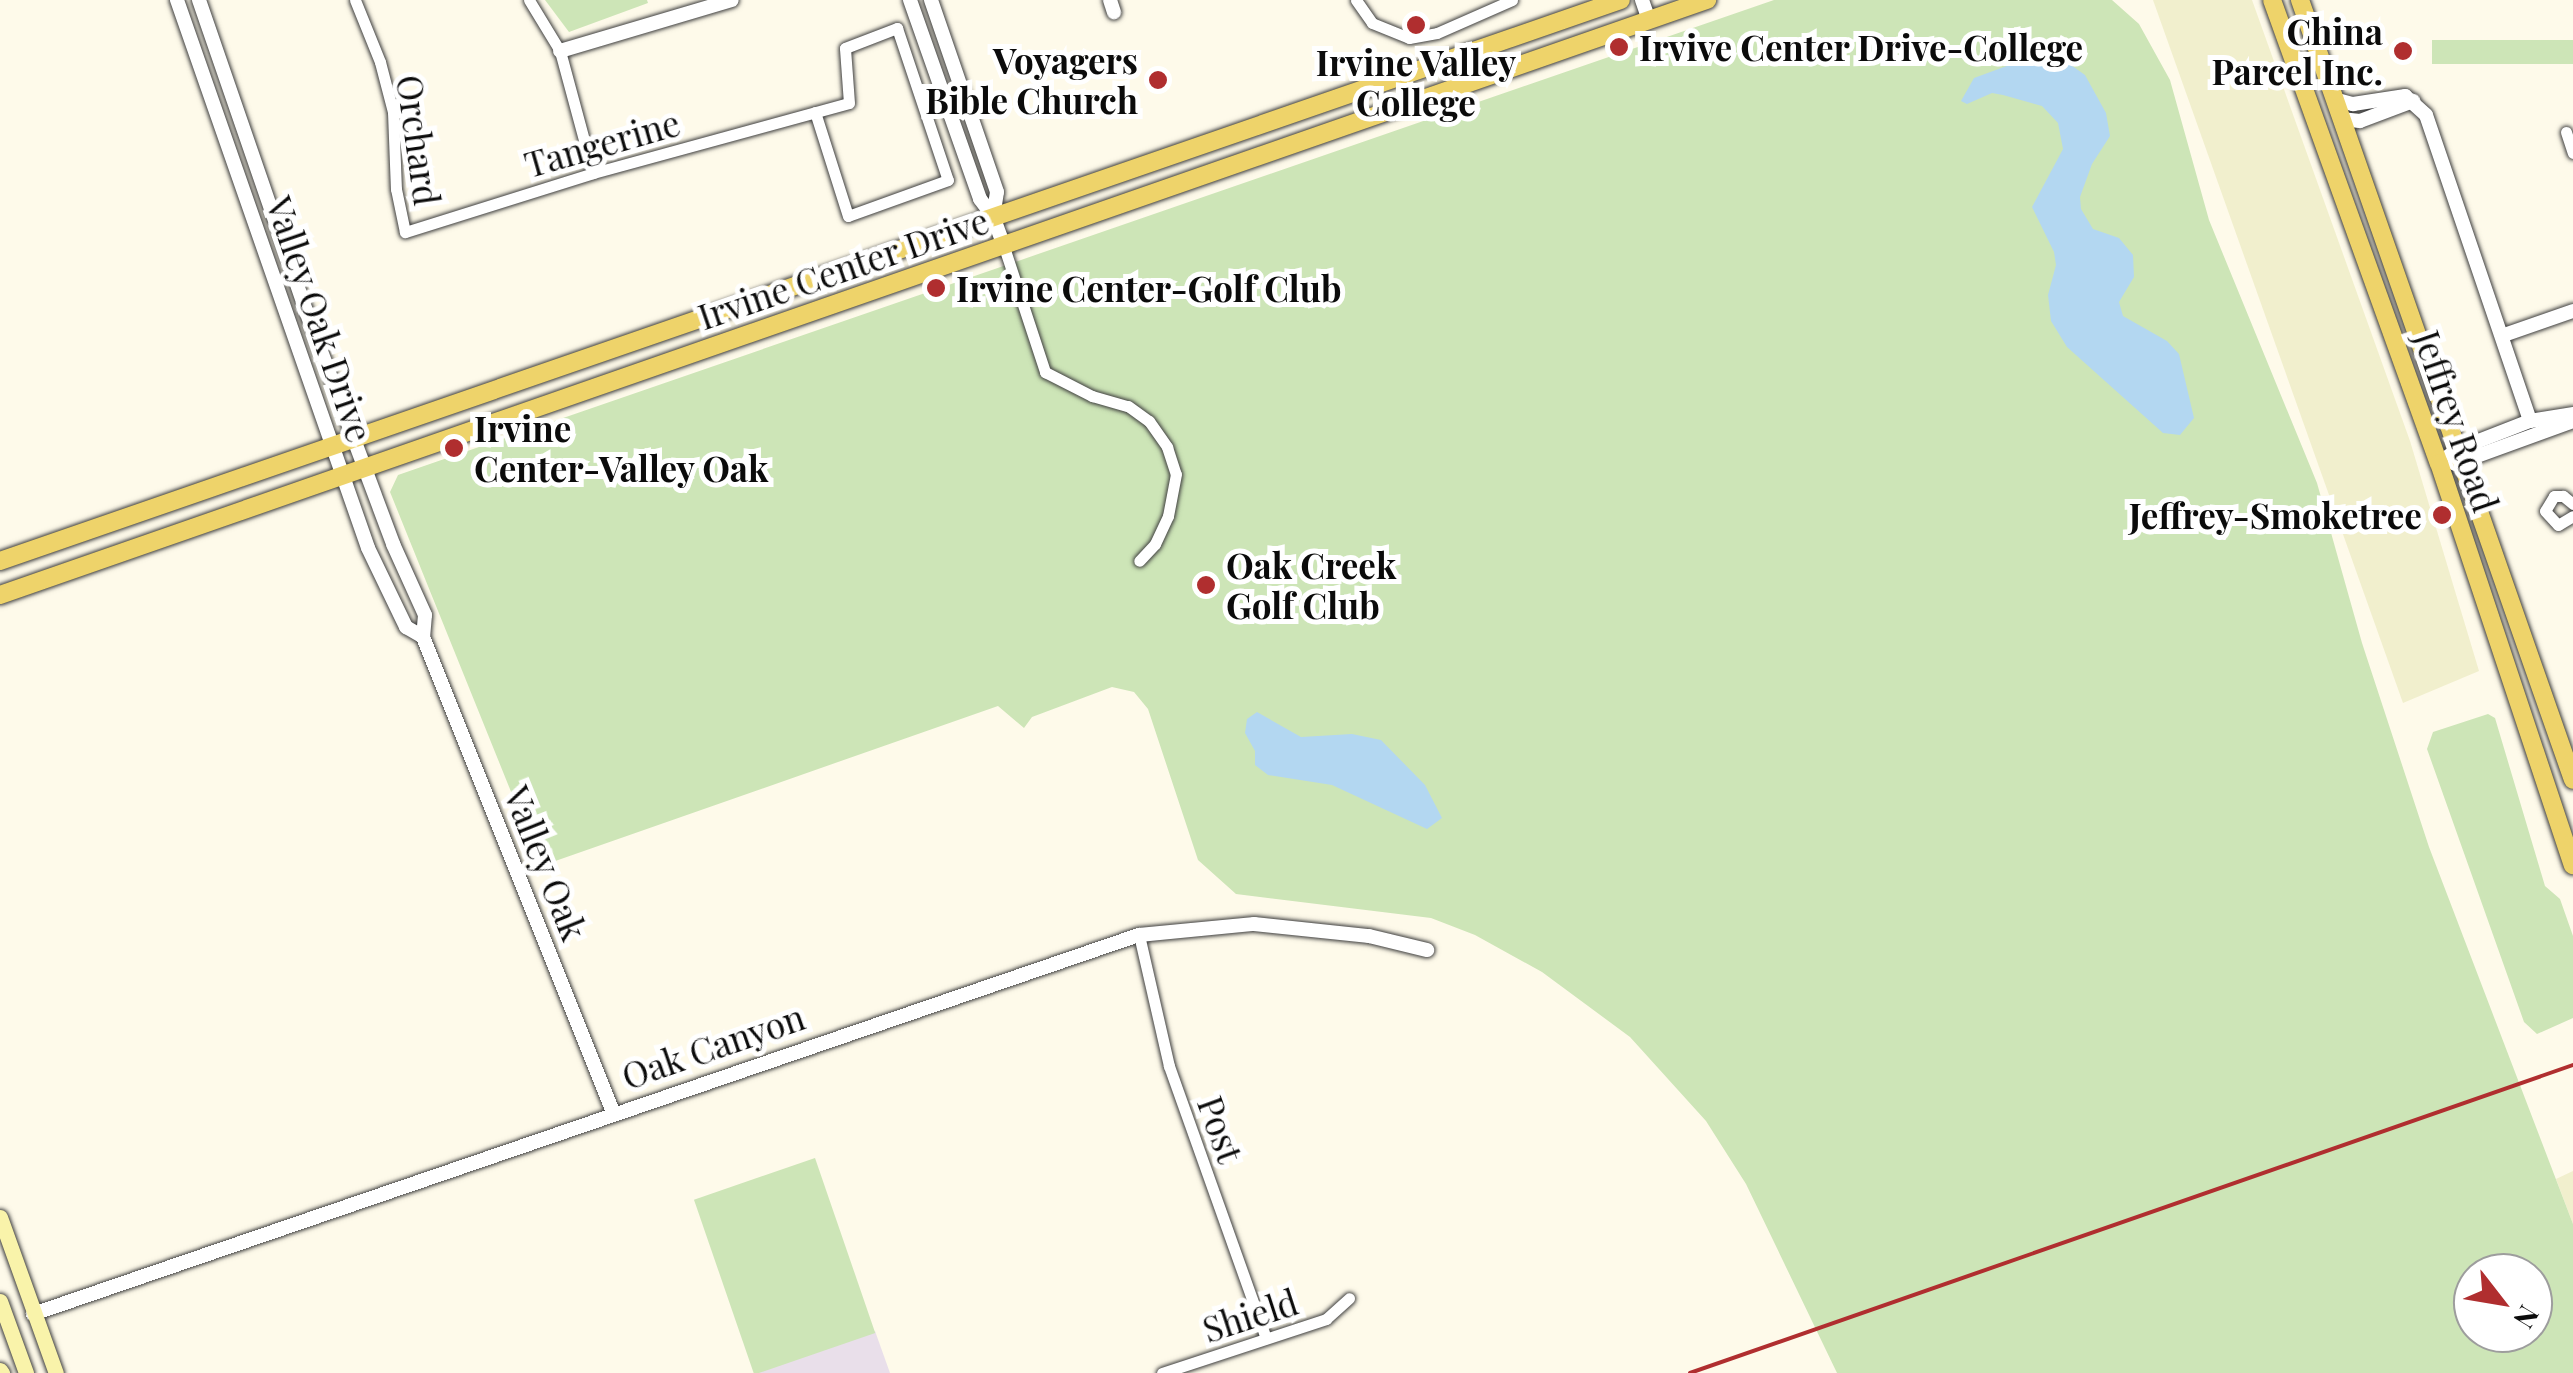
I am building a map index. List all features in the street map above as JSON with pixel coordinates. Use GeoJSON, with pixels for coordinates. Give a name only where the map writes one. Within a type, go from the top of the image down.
{"type":"FeatureCollection","features":[{"type":"Feature","properties":{"kind":"main road","name":"Irvine Center Drive"},"geometry":{"type":"LineString","coordinates":[[0,560],[1621,0]]}},
{"type":"Feature","properties":{"kind":"main road","name":"Irvine Center Drive"},"geometry":{"type":"LineString","coordinates":[[0,595],[1707,0]]}},
{"type":"Feature","properties":{"kind":"main road","name":"Jeffrey Road"},"geometry":{"type":"LineString","coordinates":[[2272,0],[2439,463],[2573,865]]}},
{"type":"Feature","properties":{"kind":"main road"},"geometry":{"type":"LineString","coordinates":[[2288,0],[2299,0]]}},
{"type":"Feature","properties":{"kind":"main road","name":"Jeffrey Road"},"geometry":{"type":"LineString","coordinates":[[2299,0],[2573,780]]}},
{"type":"Feature","properties":{"kind":"main road"},"geometry":{"type":"LineString","coordinates":[[2293,56],[2311,72],[2327,116],[2341,119]]}},
{"type":"Feature","properties":{"kind":"main road"},"geometry":{"type":"LineString","coordinates":[[0,1216],[56,1373]]}},
{"type":"Feature","properties":{"kind":"main road"},"geometry":{"type":"LineString","coordinates":[[26,1373],[2,1315],[33,1314]]}},
{"type":"Feature","properties":{"kind":"street","name":"Valley Oak Drive"},"geometry":{"type":"LineString","coordinates":[[177,0],[343,476]]}},
{"type":"Feature","properties":{"kind":"street","name":"Valley Oak Drive"},"geometry":{"type":"LineString","coordinates":[[199,0],[365,468]]}},
{"type":"Feature","properties":{"kind":"street","name":"Orchard"},"geometry":{"type":"LineString","coordinates":[[355,0],[380,62],[392,112],[396,189],[405,232]]}},
{"type":"Feature","properties":{"kind":"street"},"geometry":{"type":"LineString","coordinates":[[529,0],[560,51],[593,173]]}},
{"type":"Feature","properties":{"kind":"street"},"geometry":{"type":"LineString","coordinates":[[560,51],[732,0]]}},
{"type":"Feature","properties":{"kind":"street"},"geometry":{"type":"LineString","coordinates":[[910,0],[980,199],[993,216],[1045,372],[1092,396],[1128,406],[1149,421],[1167,446],[1176,474],[1168,516],[1155,544],[1139,561]]}},
{"type":"Feature","properties":{"kind":"street"},"geometry":{"type":"LineString","coordinates":[[931,0],[997,192],[993,216]]}},
{"type":"Feature","properties":{"kind":"street"},"geometry":{"type":"LineString","coordinates":[[1356,0],[1372,23],[1408,38],[1438,32],[1512,0]]}},
{"type":"Feature","properties":{"kind":"street"},"geometry":{"type":"LineString","coordinates":[[1642,0],[1649,20]]}},
{"type":"Feature","properties":{"kind":"street","name":"Tangerine"},"geometry":{"type":"LineString","coordinates":[[405,232],[593,173],[815,112],[849,103],[845,48],[897,28],[948,180],[848,216],[815,112]]}},
{"type":"Feature","properties":{"kind":"street"},"geometry":{"type":"LineString","coordinates":[[2334,98],[2354,104],[2405,96],[2416,103],[2504,334],[2530,421]]}},
{"type":"Feature","properties":{"kind":"street"},"geometry":{"type":"LineString","coordinates":[[2341,119],[2360,121],[2416,103]]}},
{"type":"Feature","properties":{"kind":"street"},"geometry":{"type":"LineString","coordinates":[[2566,132],[2573,152]]}},
{"type":"Feature","properties":{"kind":"street","name":"Valley Oak Drive"},"geometry":{"type":"LineString","coordinates":[[240,181],[259,174]]}},
{"type":"Feature","properties":{"kind":"street"},"geometry":{"type":"LineString","coordinates":[[2504,334],[2573,312]]}},
{"type":"Feature","properties":{"kind":"street"},"geometry":{"type":"LineString","coordinates":[[2439,463],[2573,418]]}},
{"type":"Feature","properties":{"kind":"street"},"geometry":{"type":"LineString","coordinates":[[2461,457],[2530,421],[2573,418]]}},
{"type":"Feature","properties":{"kind":"street","name":"Valley Oak"},"geometry":{"type":"LineString","coordinates":[[365,468],[425,615],[423,637],[613,1112]]}},
{"type":"Feature","properties":{"kind":"street","name":"Valley Oak"},"geometry":{"type":"LineString","coordinates":[[343,476],[368,548],[406,627],[423,637]]}},
{"type":"Feature","properties":{"kind":"street"},"geometry":{"type":"LineString","coordinates":[[2573,504],[2564,496],[2554,496],[2545,511],[2558,525],[2573,516]]}},
{"type":"Feature","properties":{"kind":"street","name":"Oak Canyon"},"geometry":{"type":"LineString","coordinates":[[33,1314],[613,1112],[1139,935],[1254,924],[1369,936],[1428,950]]}},
{"type":"Feature","properties":{"kind":"street","name":"Post"},"geometry":{"type":"LineString","coordinates":[[1139,935],[1169,1066],[1266,1338]]}},
{"type":"Feature","properties":{"kind":"street","name":"Shield"},"geometry":{"type":"LineString","coordinates":[[1162,1373],[1326,1319],[1349,1298]]}},
{"type":"Feature","properties":{"kind":"shaded area"},"geometry":{"type":"Polygon","coordinates":[[[2153,0],[2252,0],[2410,441],[2479,671],[2403,703],[2153,0]]]}},
{"type":"Feature","properties":{"kind":"shaded area"},"geometry":{"type":"Polygon","coordinates":[[[2573,1171],[2573,1224],[2556,1179],[2573,1171]]]}},
{"type":"Feature","properties":{"kind":"shaded area"},"geometry":{"type":"Polygon","coordinates":[[[875,1331],[890,1373],[756,1373],[875,1331]]]}},
{"type":"Feature","properties":{"kind":"green space"},"geometry":{"type":"Polygon","coordinates":[[[545,0],[647,0],[648,3],[569,32],[545,0]]]}},
{"type":"Feature","properties":{"kind":"green space"},"geometry":{"type":"Polygon","coordinates":[[[1774,0],[2112,0],[2139,24],[2170,80],[2209,220],[2317,483],[2362,643],[2429,847],[2573,1224],[2573,1373],[1837,1373],[1746,1184],[1706,1121],[1630,1037],[1542,972],[1475,935],[1431,918],[1236,894],[1198,860],[1148,709],[1134,692],[1112,687],[1032,717],[1024,728],[998,706],[541,866],[390,492],[398,475],[1774,0]]]}},
{"type":"Feature","properties":{"kind":"green space"},"geometry":{"type":"Polygon","coordinates":[[[2432,40],[2573,40],[2573,64],[2432,64],[2432,40]]]}},
{"type":"Feature","properties":{"kind":"green space"},"geometry":{"type":"Polygon","coordinates":[[[2488,714],[2495,718],[2545,886],[2560,899],[2573,936],[2573,1018],[2537,1034],[2524,1022],[2427,749],[2433,732],[2488,714]]]}},
{"type":"Feature","properties":{"kind":"green space"},"geometry":{"type":"Polygon","coordinates":[[[815,1158],[875,1333],[754,1373],[694,1200],[815,1158]]]}},
{"type":"Feature","properties":{"kind":"water"},"geometry":{"type":"Polygon","coordinates":[[[2037,55],[2068,63],[2085,75],[2106,113],[2110,136],[2092,164],[2080,197],[2081,209],[2093,229],[2119,238],[2133,255],[2134,277],[2119,302],[2123,316],[2167,341],[2179,354],[2194,418],[2180,435],[2163,433],[2067,347],[2051,321],[2048,295],[2056,265],[2054,252],[2032,207],[2063,149],[2058,123],[2042,106],[2003,95],[1992,93],[1967,104],[1961,101],[1974,78],[2037,55]]]}},
{"type":"Feature","properties":{"kind":"water"},"geometry":{"type":"Polygon","coordinates":[[[1257,712],[1301,737],[1352,734],[1381,740],[1425,785],[1442,818],[1427,829],[1332,785],[1268,775],[1255,765],[1255,751],[1245,733],[1247,719],[1257,712]]]}},
{"type":"Feature","properties":{"kind":"railway"},"geometry":{"type":"LineString","coordinates":[[1690,1373],[2573,1065]]}},
{"type":"Feature","properties":{"kind":"place","name":"Irvine Valley College"},"geometry":{"type":"Point","coordinates":[1416,25]}},
{"type":"Feature","properties":{"kind":"place","name":"Irvive Center Drive-College"},"geometry":{"type":"Point","coordinates":[1619,47]}},
{"type":"Feature","properties":{"kind":"place","name":"China Parcel Inc."},"geometry":{"type":"Point","coordinates":[2403,51]}},
{"type":"Feature","properties":{"kind":"place","name":"Voyagers Bible Church"},"geometry":{"type":"Point","coordinates":[1158,80]}},
{"type":"Feature","properties":{"kind":"place","name":"Irvine Center-Golf Club"},"geometry":{"type":"Point","coordinates":[936,288]}},
{"type":"Feature","properties":{"kind":"place","name":"Irvine Center-Valley Oak"},"geometry":{"type":"Point","coordinates":[454,448]}},
{"type":"Feature","properties":{"kind":"place","name":"Jeffrey-Smoketree"},"geometry":{"type":"Point","coordinates":[2442,515]}},
{"type":"Feature","properties":{"kind":"place","name":"Oak Creek Golf Club"},"geometry":{"type":"Point","coordinates":[1206,585]}}]}
